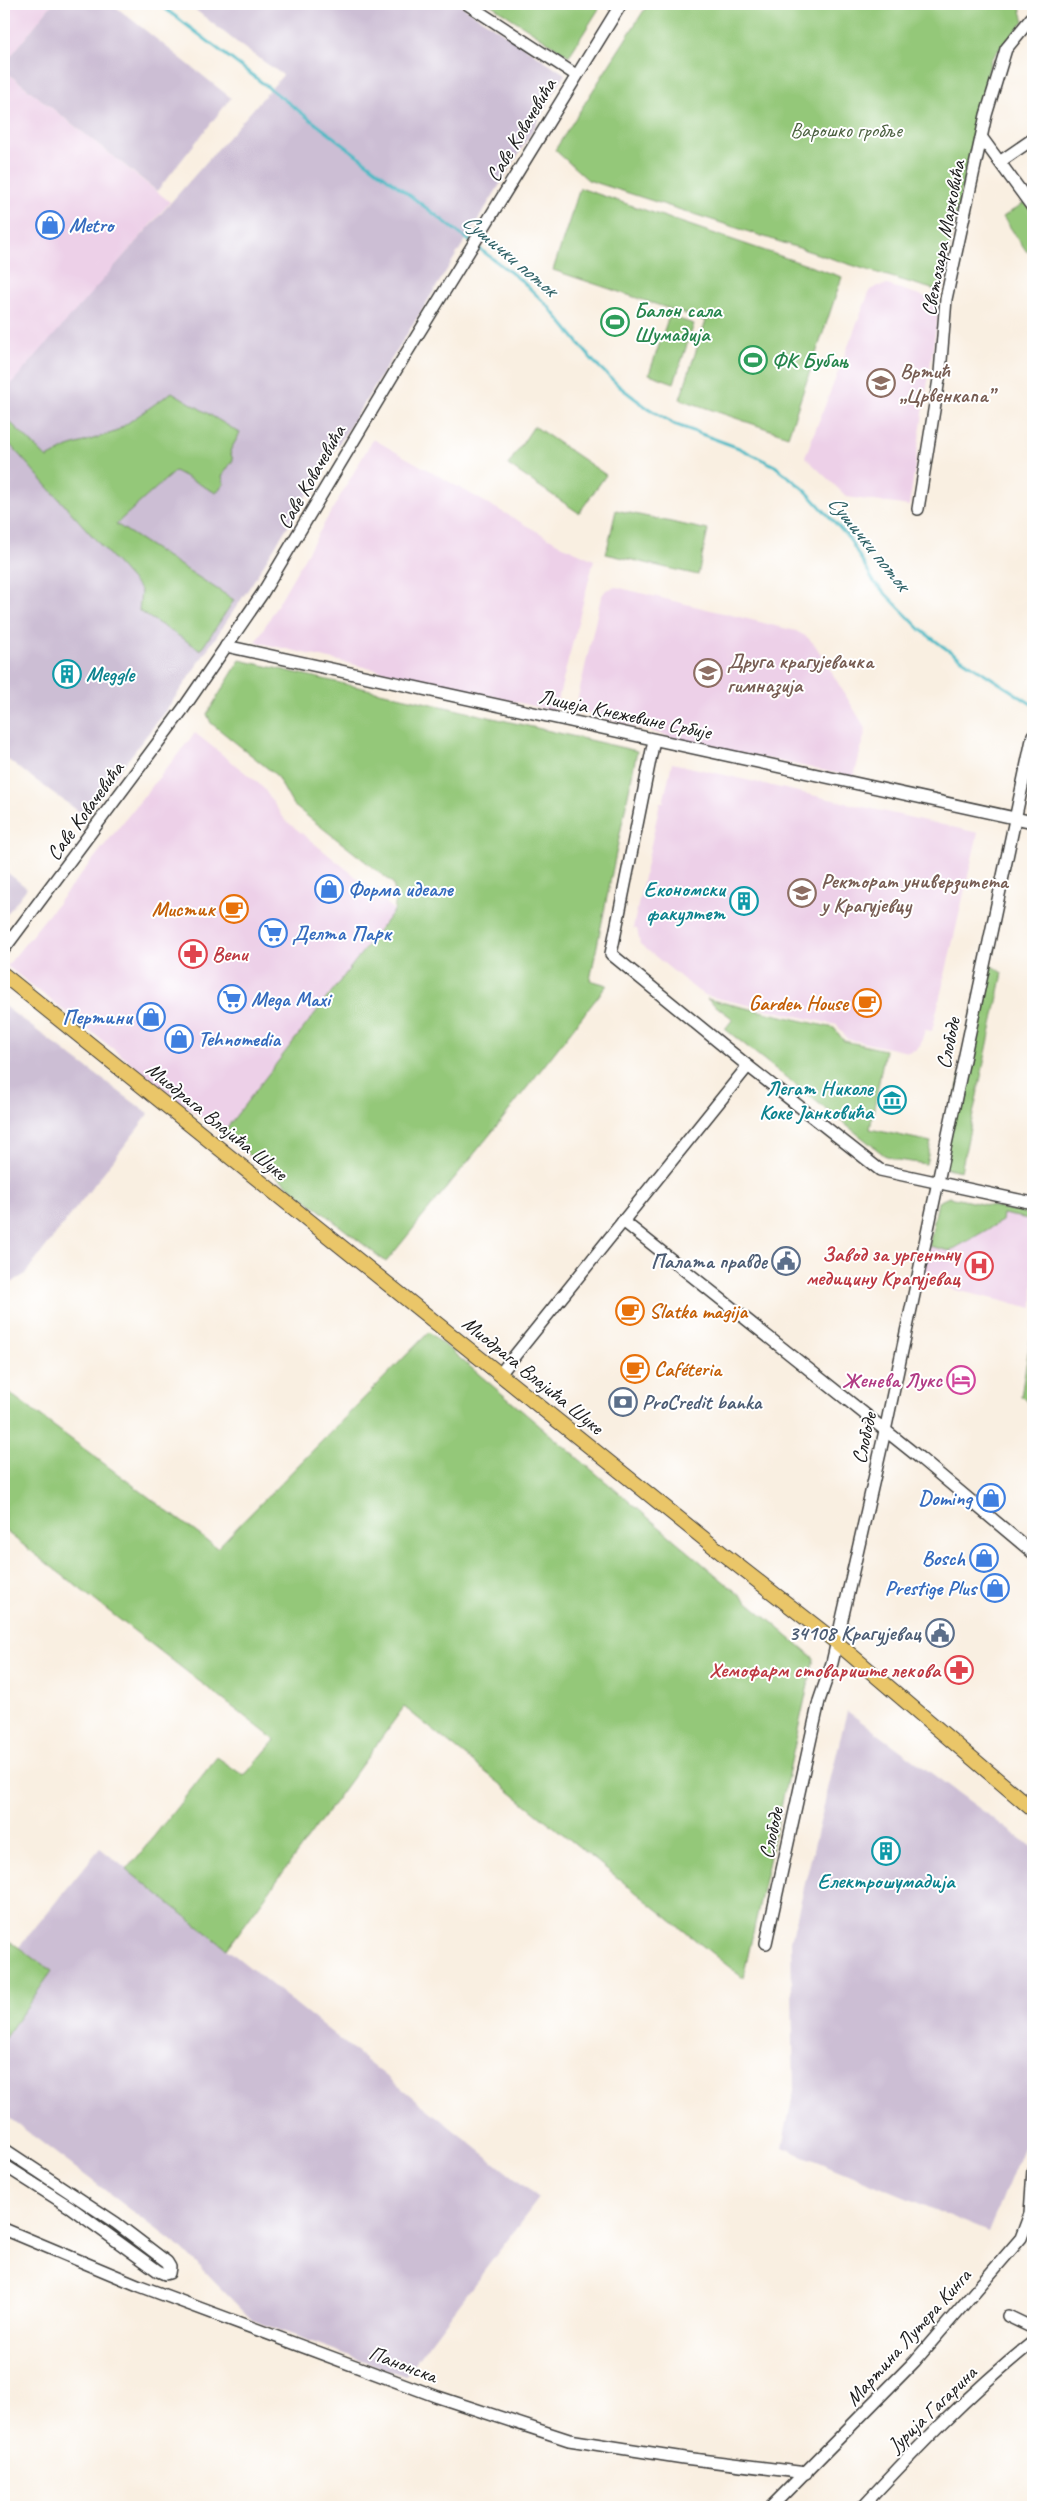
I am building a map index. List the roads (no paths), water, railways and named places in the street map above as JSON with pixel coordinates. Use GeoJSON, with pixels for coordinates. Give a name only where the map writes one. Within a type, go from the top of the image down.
{"type":"FeatureCollection","features":[{"type":"Feature","properties":{"kind":"main road","name":"Миодрага Влајића Шуке"},"geometry":{"type":"LineString","coordinates":[[4,975],[836,1642],[1033,1810]]}},
{"type":"Feature","properties":{"kind":"street"},"geometry":{"type":"LineString","coordinates":[[467,4],[576,76]]}},
{"type":"Feature","properties":{"kind":"street","name":"Саве Ковачевића"},"geometry":{"type":"LineString","coordinates":[[4,949],[60,876],[226,646],[289,551],[396,370],[621,4]]}},
{"type":"Feature","properties":{"kind":"street","name":"Светозара Марковића"},"geometry":{"type":"LineString","coordinates":[[918,509],[940,373],[946,299],[986,115],[1006,49],[1033,16]]}},
{"type":"Feature","properties":{"kind":"street"},"geometry":{"type":"LineString","coordinates":[[982,138],[1001,161],[1033,208]]}},
{"type":"Feature","properties":{"kind":"street"},"geometry":{"type":"LineString","coordinates":[[1001,161],[1033,139]]}},
{"type":"Feature","properties":{"kind":"street","name":"Лицеја Кнежевине Србије"},"geometry":{"type":"LineString","coordinates":[[226,646],[1033,822]]}},
{"type":"Feature","properties":{"kind":"street","name":"Слободе"},"geometry":{"type":"LineString","coordinates":[[766,1942],[819,1701],[836,1642],[885,1431],[1033,735]]}},
{"type":"Feature","properties":{"kind":"street"},"geometry":{"type":"LineString","coordinates":[[654,740],[611,954],[876,1167],[888,1173],[1033,1203]]}},
{"type":"Feature","properties":{"kind":"street"},"geometry":{"type":"LineString","coordinates":[[500,1374],[748,1066]]}},
{"type":"Feature","properties":{"kind":"street"},"geometry":{"type":"LineString","coordinates":[[623,1221],[885,1431],[1033,1553]]}},
{"type":"Feature","properties":{"kind":"street"},"geometry":{"type":"LineString","coordinates":[[4,2149],[116,2223],[167,2262],[170,2267],[169,2273],[165,2274],[158,2271],[70,2207],[4,2165]]}},
{"type":"Feature","properties":{"kind":"street","name":"Мартина Лутера Кинга"},"geometry":{"type":"LineString","coordinates":[[771,2507],[915,2361],[1021,2238],[1032,2215],[1033,2170]]}},
{"type":"Feature","properties":{"kind":"street","name":"Панонска"},"geometry":{"type":"LineString","coordinates":[[4,2229],[140,2286],[438,2397],[569,2440],[684,2458],[806,2473]]}},
{"type":"Feature","properties":{"kind":"street"},"geometry":{"type":"LineString","coordinates":[[1008,2316],[1033,2328]]}},
{"type":"Feature","properties":{"kind":"street","name":"Јурија Гагарина"},"geometry":{"type":"LineString","coordinates":[[862,2507],[901,2465],[997,2371],[1033,2342]]}},
{"type":"Feature","properties":{"kind":"waterway","name":"Сушички поток"},"geometry":{"type":"LineString","coordinates":[[159,4],[471,242]]}},
{"type":"Feature","properties":{"kind":"waterway","name":"Сушички поток"},"geometry":{"type":"LineString","coordinates":[[476,246],[522,281],[549,307],[594,362],[620,387],[646,407],[674,424],[739,448],[775,466],[805,490],[849,538],[874,582],[921,630],[945,648],[1033,705]]}},
{"type":"Feature","properties":{"kind":"place","name":"Metro"},"geometry":{"type":"Point","coordinates":[50,225]}},
{"type":"Feature","properties":{"kind":"place","name":"Балон сала Шумадија"},"geometry":{"type":"Point","coordinates":[615,322]}},
{"type":"Feature","properties":{"kind":"place","name":"ФК Бубањ"},"geometry":{"type":"Point","coordinates":[753,360]}},
{"type":"Feature","properties":{"kind":"place","name":"Вртић „Црвенкапа”"},"geometry":{"type":"Point","coordinates":[881,383]}},
{"type":"Feature","properties":{"kind":"place","name":"Друга крагујевачка гимназија"},"geometry":{"type":"Point","coordinates":[708,673]}},
{"type":"Feature","properties":{"kind":"place","name":"Meggle"},"geometry":{"type":"Point","coordinates":[67,674]}},
{"type":"Feature","properties":{"kind":"place","name":"Форма идеале"},"geometry":{"type":"Point","coordinates":[329,889]}},
{"type":"Feature","properties":{"kind":"place","name":"Ректорат универзитета у Крагујевцу"},"geometry":{"type":"Point","coordinates":[802,893]}},
{"type":"Feature","properties":{"kind":"place","name":"Економски факултет"},"geometry":{"type":"Point","coordinates":[744,901]}},
{"type":"Feature","properties":{"kind":"place","name":"Мистик"},"geometry":{"type":"Point","coordinates":[234,909]}},
{"type":"Feature","properties":{"kind":"place","name":"Делта Парк"},"geometry":{"type":"Point","coordinates":[273,933]}},
{"type":"Feature","properties":{"kind":"place","name":"Benu"},"geometry":{"type":"Point","coordinates":[193,954]}},
{"type":"Feature","properties":{"kind":"place","name":"Mega Maxi"},"geometry":{"type":"Point","coordinates":[232,999]}},
{"type":"Feature","properties":{"kind":"place","name":"Garden House"},"geometry":{"type":"Point","coordinates":[867,1003]}},
{"type":"Feature","properties":{"kind":"place","name":"Пертини"},"geometry":{"type":"Point","coordinates":[151,1017]}},
{"type":"Feature","properties":{"kind":"place","name":"Tehnomedia"},"geometry":{"type":"Point","coordinates":[179,1039]}},
{"type":"Feature","properties":{"kind":"place","name":"Легат Николе Коке Јанковића"},"geometry":{"type":"Point","coordinates":[892,1100]}},
{"type":"Feature","properties":{"kind":"place","name":"Палата правде"},"geometry":{"type":"Point","coordinates":[786,1261]}},
{"type":"Feature","properties":{"kind":"place","name":"Завод за ургентну медицину Крагујевац"},"geometry":{"type":"Point","coordinates":[979,1266]}},
{"type":"Feature","properties":{"kind":"place","name":"Slatka magija"},"geometry":{"type":"Point","coordinates":[630,1311]}},
{"type":"Feature","properties":{"kind":"place","name":"Caféteria"},"geometry":{"type":"Point","coordinates":[635,1369]}},
{"type":"Feature","properties":{"kind":"place","name":"Женева Лукс"},"geometry":{"type":"Point","coordinates":[961,1380]}},
{"type":"Feature","properties":{"kind":"place","name":"ProCredit banka"},"geometry":{"type":"Point","coordinates":[623,1402]}},
{"type":"Feature","properties":{"kind":"place","name":"Doming"},"geometry":{"type":"Point","coordinates":[991,1498]}},
{"type":"Feature","properties":{"kind":"place","name":"Bosch"},"geometry":{"type":"Point","coordinates":[984,1558]}},
{"type":"Feature","properties":{"kind":"place","name":"Prestige Plus"},"geometry":{"type":"Point","coordinates":[995,1588]}},
{"type":"Feature","properties":{"kind":"place","name":"34108 Крагујевац"},"geometry":{"type":"Point","coordinates":[940,1633]}},
{"type":"Feature","properties":{"kind":"place","name":"Хемофарм стовариште лекова"},"geometry":{"type":"Point","coordinates":[959,1670]}},
{"type":"Feature","properties":{"kind":"place","name":"Електрошумадија"},"geometry":{"type":"Point","coordinates":[886,1851]}},
{"type":"Feature","properties":{"kind":"park label","name":"Варошко гробље"},"geometry":{"type":"Point","coordinates":[846,130]}}]}
